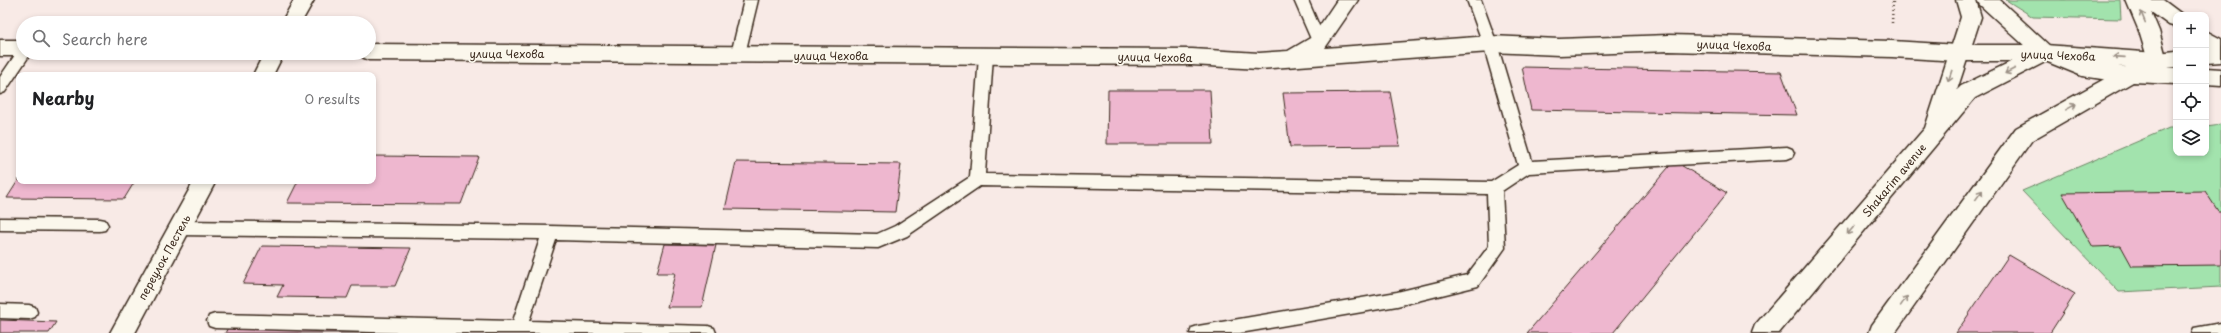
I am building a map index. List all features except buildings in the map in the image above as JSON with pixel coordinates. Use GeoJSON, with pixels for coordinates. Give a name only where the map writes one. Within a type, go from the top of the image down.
{"type":"FeatureCollection","features":[{"type":"Feature","properties":{"kind":"street"},"geometry":{"type":"LineString","coordinates":[[295,16],[304,0]]}},
{"type":"Feature","properties":{"kind":"street","name":"улица Чехова"},"geometry":{"type":"LineString","coordinates":[[1292,59],[1320,42],[1348,0]]}},
{"type":"Feature","properties":{"kind":"street"},"geometry":{"type":"LineString","coordinates":[[1932,135],[1971,18],[1966,0]]}},
{"type":"Feature","properties":{"kind":"street"},"geometry":{"type":"LineString","coordinates":[[1987,0],[2045,54],[2082,68],[2128,75],[2173,76]]}},
{"type":"Feature","properties":{"kind":"street"},"geometry":{"type":"LineString","coordinates":[[1881,333],[2024,134],[2128,75],[2167,60],[2149,31],[2136,0]]}},
{"type":"Feature","properties":{"kind":"street"},"geometry":{"type":"LineString","coordinates":[[2151,0],[2163,12],[2173,18]]}},
{"type":"Feature","properties":{"kind":"street"},"geometry":{"type":"LineString","coordinates":[[2209,41],[2221,49]]}},
{"type":"Feature","properties":{"kind":"street","name":"улица Чехова"},"geometry":{"type":"LineString","coordinates":[[376,52],[1192,57],[1259,61],[1490,44],[1560,47],[1669,43],[1892,49],[1958,54],[2045,54],[2167,60]]}},
{"type":"Feature","properties":{"kind":"street"},"geometry":{"type":"LineString","coordinates":[[0,48],[16,48]]}},
{"type":"Feature","properties":{"kind":"street","name":"Shakarim avenue"},"geometry":{"type":"LineString","coordinates":[[1764,333],[1968,92],[2045,54]]}},
{"type":"Feature","properties":{"kind":"street"},"geometry":{"type":"LineString","coordinates":[[2209,56],[2221,54]]}},
{"type":"Feature","properties":{"kind":"street"},"geometry":{"type":"LineString","coordinates":[[264,72],[270,60]]}},
{"type":"Feature","properties":{"kind":"street"},"geometry":{"type":"LineString","coordinates":[[2209,76],[2221,77]]}},
{"type":"Feature","properties":{"kind":"street","name":"переулок Пестель"},"geometry":{"type":"LineString","coordinates":[[122,333],[203,184]]}},
{"type":"Feature","properties":{"kind":"lane"},"geometry":{"type":"LineString","coordinates":[[738,54],[751,0]]}},
{"type":"Feature","properties":{"kind":"lane"},"geometry":{"type":"LineString","coordinates":[[1301,0],[1320,42]]}},
{"type":"Feature","properties":{"kind":"lane"},"geometry":{"type":"LineString","coordinates":[[1474,0],[1490,44],[1526,168]]}},
{"type":"Feature","properties":{"kind":"lane"},"geometry":{"type":"LineString","coordinates":[[977,180],[986,56]]}},
{"type":"Feature","properties":{"kind":"lane"},"geometry":{"type":"LineString","coordinates":[[0,88],[19,60]]}},
{"type":"Feature","properties":{"kind":"lane"},"geometry":{"type":"LineString","coordinates":[[180,228],[550,233],[878,241],[901,230],[977,180],[1494,188],[1526,168],[1787,153]]}},
{"type":"Feature","properties":{"kind":"lane"},"geometry":{"type":"LineString","coordinates":[[1198,333],[1397,299],[1472,281],[1497,248],[1494,188]]}},
{"type":"Feature","properties":{"kind":"lane"},"geometry":{"type":"LineString","coordinates":[[0,224],[100,225]]}},
{"type":"Feature","properties":{"kind":"lane"},"geometry":{"type":"LineString","coordinates":[[517,331],[550,233]]}},
{"type":"Feature","properties":{"kind":"lane"},"geometry":{"type":"LineString","coordinates":[[0,311],[29,312]]}},
{"type":"Feature","properties":{"kind":"lane"},"geometry":{"type":"LineString","coordinates":[[215,320],[517,331],[708,333]]}},
{"type":"Feature","properties":{"kind":"lane"},"geometry":{"type":"LineString","coordinates":[[2200,333],[2221,330]]}},
{"type":"Feature","properties":{"kind":"green space"},"geometry":{"type":"Polygon","coordinates":[[[2006,0],[2120,0],[2121,19],[2033,17],[2006,0]]]}},
{"type":"Feature","properties":{"kind":"green space"},"geometry":{"type":"Polygon","coordinates":[[[2221,124],[2221,287],[2119,292],[2022,191],[2169,128],[2173,128],[2173,156],[2209,156],[2209,126],[2221,124]]]}}]}
